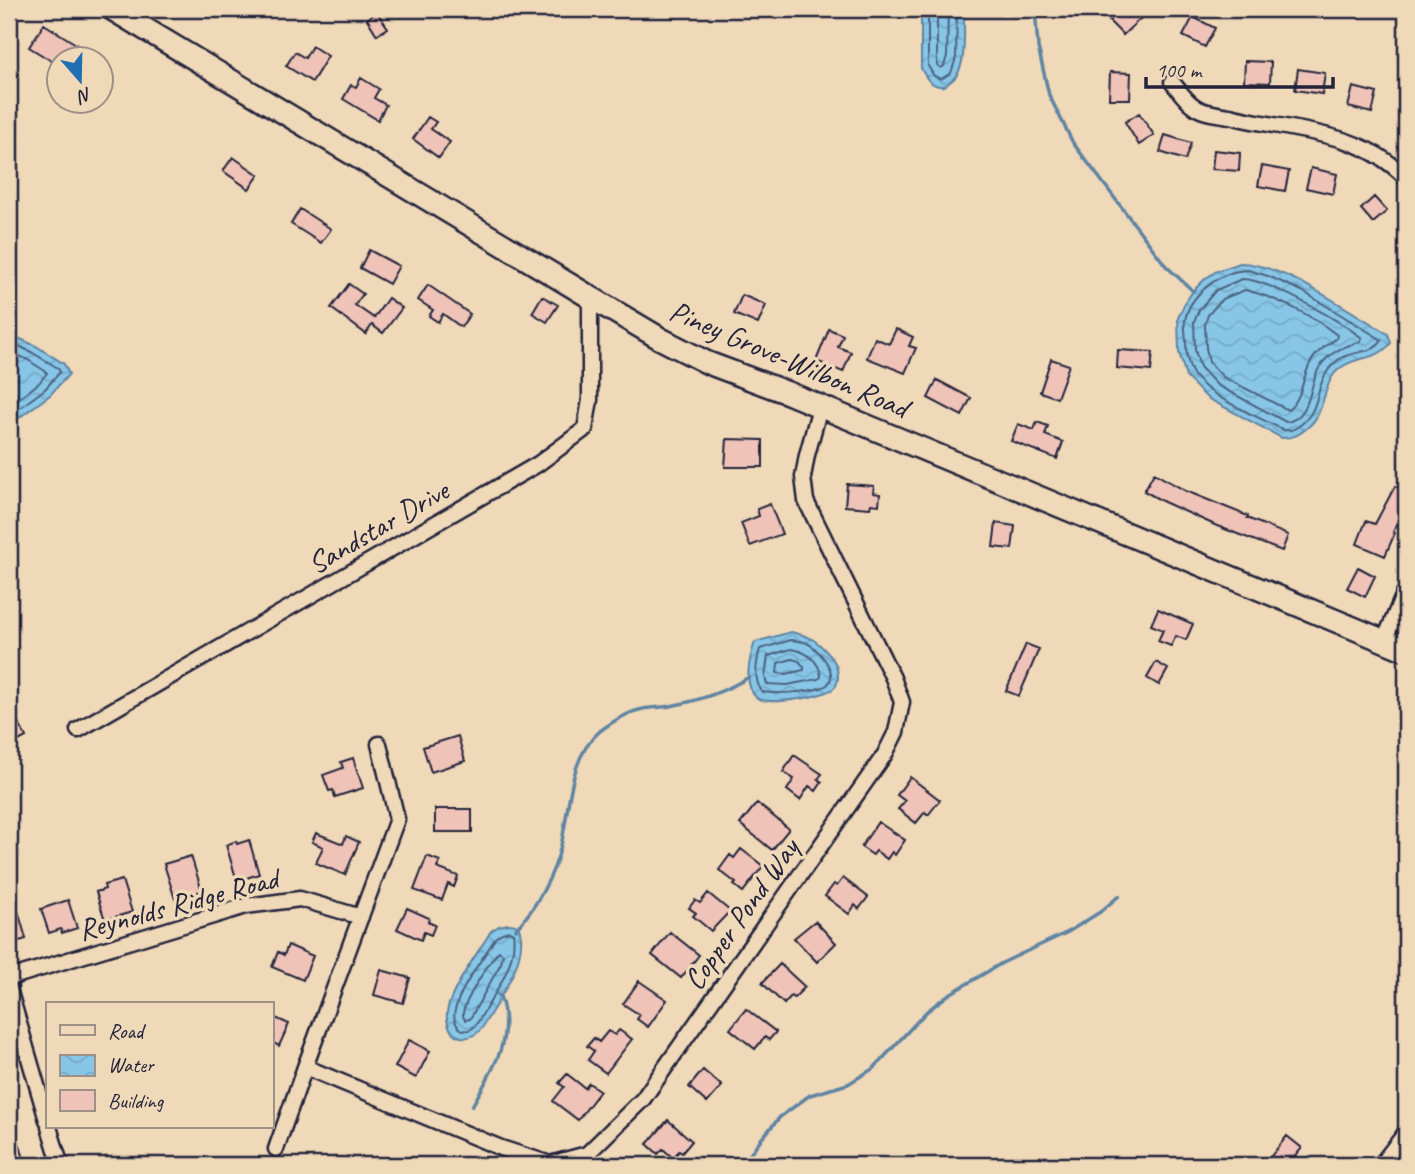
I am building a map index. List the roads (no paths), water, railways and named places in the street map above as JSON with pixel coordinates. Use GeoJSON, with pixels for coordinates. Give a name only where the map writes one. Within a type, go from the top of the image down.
{"type":"FeatureCollection","features":[{"type":"Feature","properties":{"kind":"street","name":"Piney Grove-Wilbon Road"},"geometry":{"type":"LineString","coordinates":[[112,9],[590,297],[708,363],[1406,650]]}},
{"type":"Feature","properties":{"kind":"street"},"geometry":{"type":"LineString","coordinates":[[1172,82],[1195,108],[1352,142],[1393,164],[1406,178]]}},
{"type":"Feature","properties":{"kind":"street","name":"Sandstar Drive"},"geometry":{"type":"LineString","coordinates":[[78,730],[538,464],[585,429],[590,400],[590,297]]}},
{"type":"Feature","properties":{"kind":"street","name":"Copper Pond Way"},"geometry":{"type":"LineString","coordinates":[[304,1067],[501,1148],[550,1164],[587,1154],[643,1099],[885,754],[896,732],[902,702],[893,678],[806,501],[803,477],[820,407]]}},
{"type":"Feature","properties":{"kind":"street"},"geometry":{"type":"LineString","coordinates":[[1384,641],[1406,589]]}},
{"type":"Feature","properties":{"kind":"street"},"geometry":{"type":"LineString","coordinates":[[276,1149],[397,819],[379,744]]}},
{"type":"Feature","properties":{"kind":"street","name":"Reynolds Ridge Road"},"geometry":{"type":"LineString","coordinates":[[9,978],[246,906],[300,899],[360,917]]}},
{"type":"Feature","properties":{"kind":"street"},"geometry":{"type":"LineString","coordinates":[[9,989],[46,1117]]}},
{"type":"Feature","properties":{"kind":"street"},"geometry":{"type":"LineString","coordinates":[[49,1128],[60,1163],[63,1165]]}},
{"type":"Feature","properties":{"kind":"street"},"geometry":{"type":"LineString","coordinates":[[1385,1165],[1406,1139]]}},
{"type":"Feature","properties":{"kind":"water"},"geometry":{"type":"Polygon","coordinates":[[[921,9],[964,9],[963,59],[956,76],[944,86],[930,82],[921,68],[921,9]]]}},
{"type":"Feature","properties":{"kind":"water"},"geometry":{"type":"Polygon","coordinates":[[[1240,263],[1276,271],[1316,290],[1388,334],[1391,343],[1378,353],[1348,364],[1334,374],[1317,416],[1307,428],[1293,437],[1282,438],[1207,398],[1186,377],[1179,352],[1178,318],[1185,303],[1206,278],[1240,263]]]}},
{"type":"Feature","properties":{"kind":"water"},"geometry":{"type":"Polygon","coordinates":[[[9,334],[36,346],[64,364],[69,374],[50,395],[9,425],[9,334]]]}},
{"type":"Feature","properties":{"kind":"water"},"geometry":{"type":"Polygon","coordinates":[[[791,632],[814,640],[831,657],[838,671],[835,687],[821,694],[797,699],[773,701],[757,698],[752,693],[748,679],[755,642],[791,632]]]}},
{"type":"Feature","properties":{"kind":"water"},"geometry":{"type":"Polygon","coordinates":[[[508,924],[518,927],[521,937],[521,948],[514,972],[482,1028],[472,1036],[456,1035],[447,1019],[453,995],[491,931],[508,924]]]}},
{"type":"Feature","properties":{"kind":"waterway"},"geometry":{"type":"LineString","coordinates":[[1035,9],[1038,47],[1049,95],[1073,143],[1166,266],[1193,291]]}},
{"type":"Feature","properties":{"kind":"waterway"},"geometry":{"type":"LineString","coordinates":[[516,929],[537,901],[554,867],[576,769],[590,742],[600,731],[632,712],[704,698],[749,677]]}},
{"type":"Feature","properties":{"kind":"waterway"},"geometry":{"type":"LineString","coordinates":[[743,1165],[780,1117],[810,1095],[848,1084],[874,1068],[926,1012],[948,995],[1002,963],[1068,932],[1100,912],[1119,896]]}},
{"type":"Feature","properties":{"kind":"waterway"},"geometry":{"type":"LineString","coordinates":[[472,1106],[494,1067],[503,1040],[504,1011],[498,995]]}}]}
